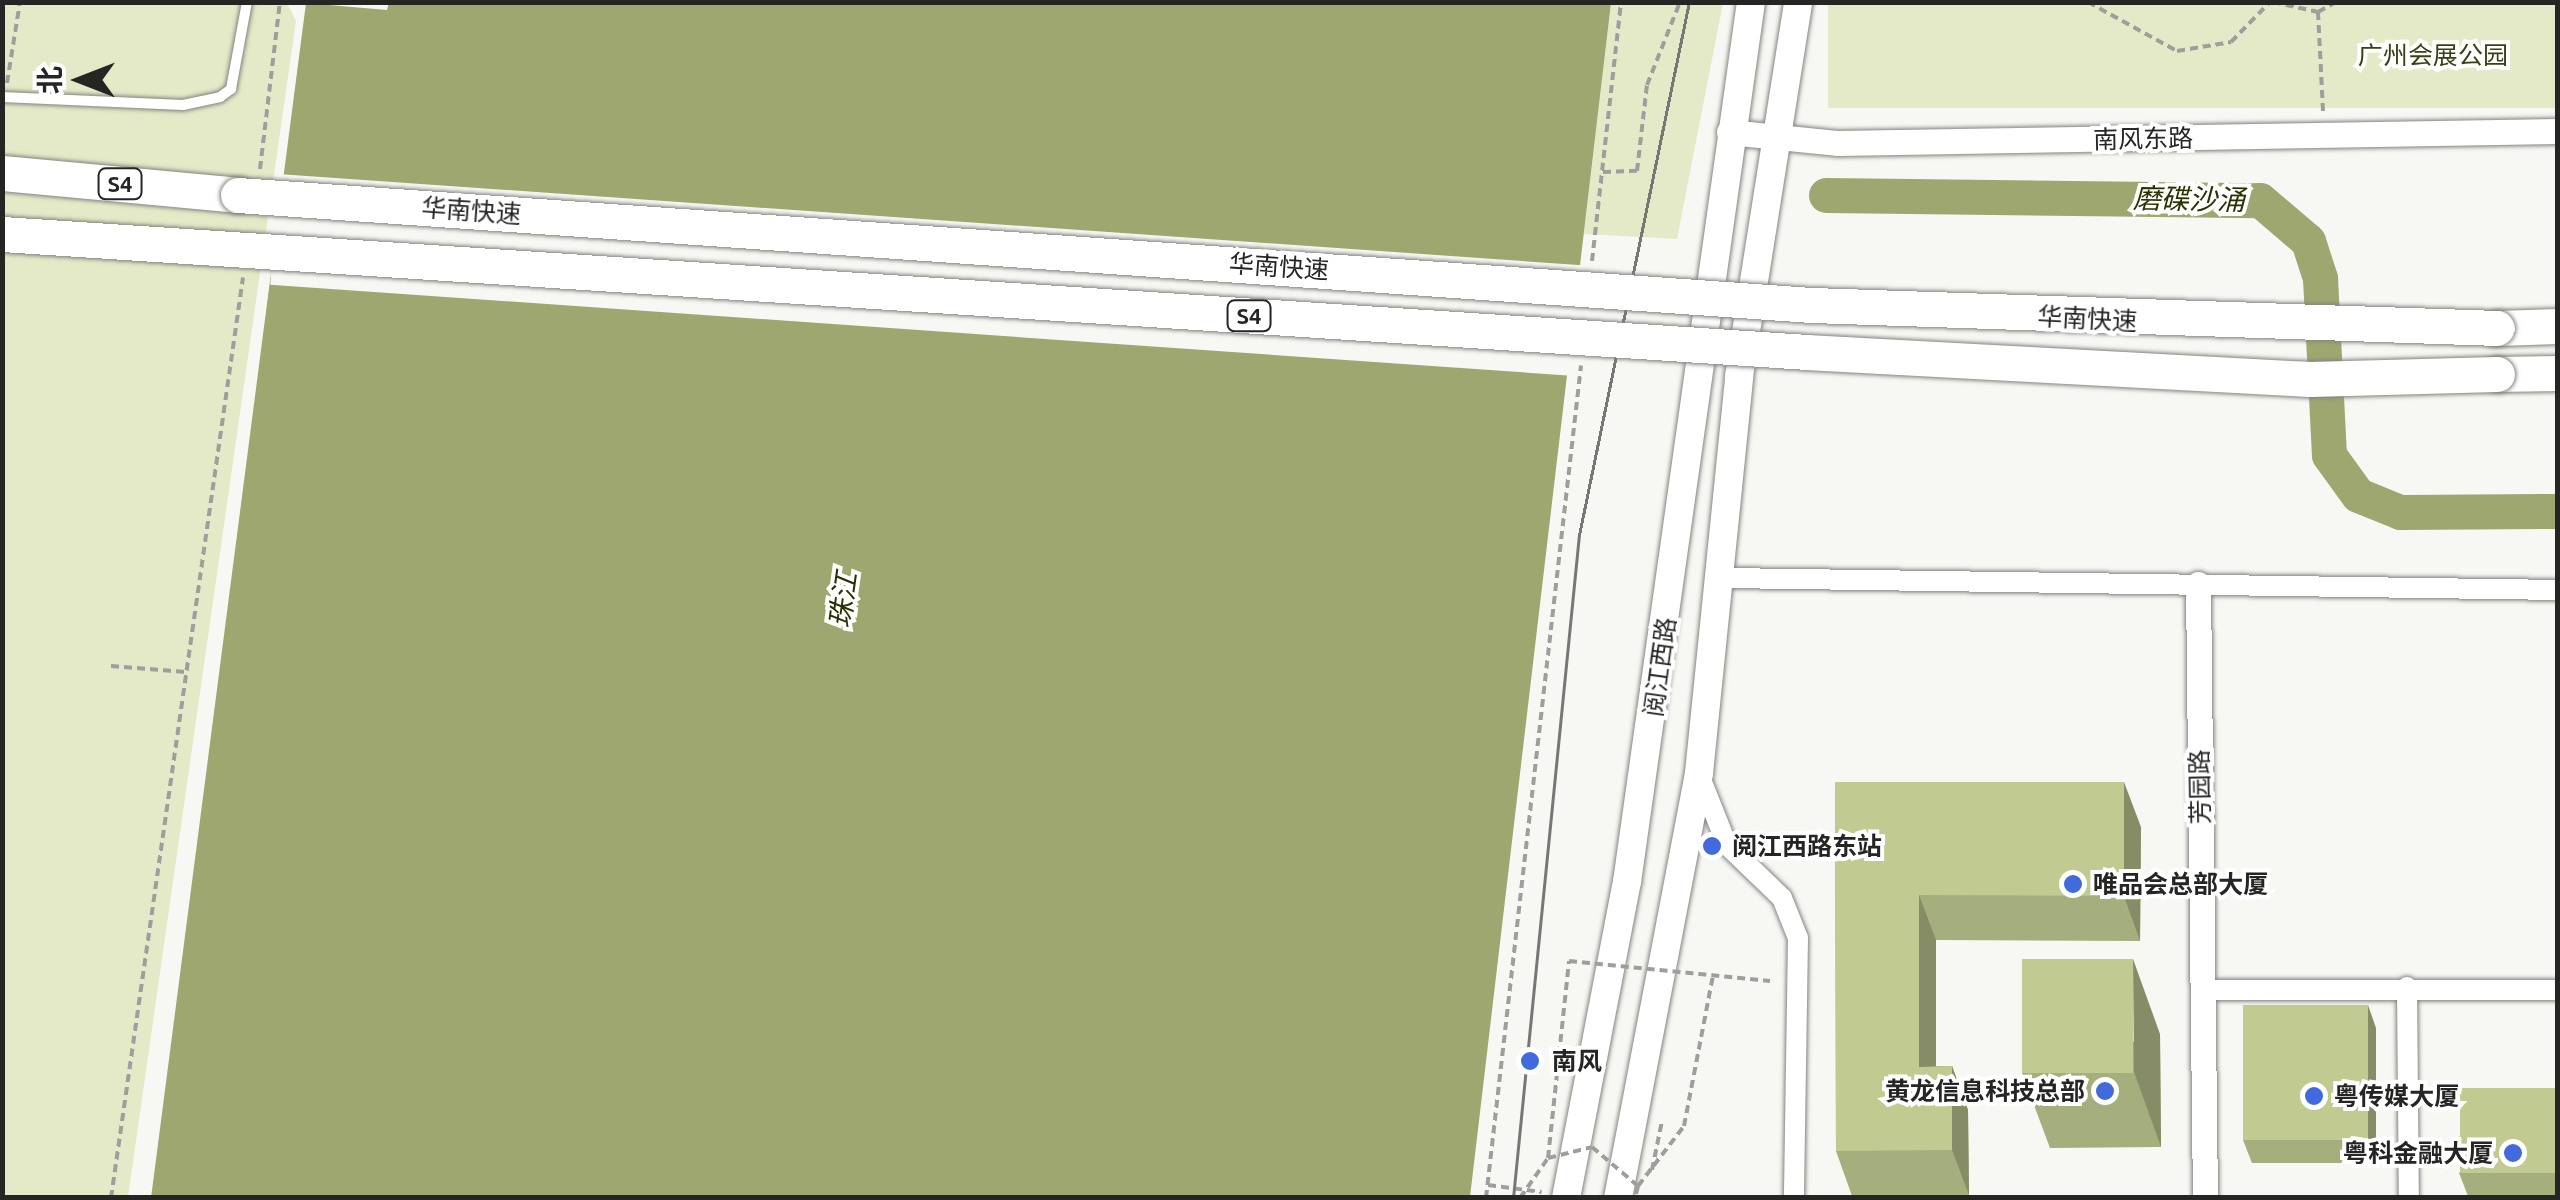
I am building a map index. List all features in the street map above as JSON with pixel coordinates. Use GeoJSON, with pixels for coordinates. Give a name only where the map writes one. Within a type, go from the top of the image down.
{"type":"FeatureCollection","features":[{"type":"Feature","properties":{"kind":"highway","name":"华南快速"},"geometry":{"type":"LineString","coordinates":[[2,173],[1812,306],[2497,328],[2558,326]]}},
{"type":"Feature","properties":{"kind":"highway","name":"华南快速"},"geometry":{"type":"LineString","coordinates":[[2,234],[1806,352],[2310,379],[2558,372]]}},
{"type":"Feature","properties":{"kind":"main road","name":"阅江西路"},"geometry":{"type":"LineString","coordinates":[[1566,1198],[1659,679],[1729,132],[1752,2]]}},
{"type":"Feature","properties":{"kind":"main road","name":"阅江西路"},"geometry":{"type":"LineString","coordinates":[[1628,1192],[1699,773],[1724,578],[1739,376],[1772,139],[1798,2]]}},
{"type":"Feature","properties":{"kind":"street","name":"南风东路"},"geometry":{"type":"LineString","coordinates":[[1729,132],[1772,139],[2558,131]]}},
{"type":"Feature","properties":{"kind":"street"},"geometry":{"type":"LineString","coordinates":[[1724,578],[2558,590]]}},
{"type":"Feature","properties":{"kind":"street","name":"芳园路"},"geometry":{"type":"LineString","coordinates":[[2198,584],[2205,1198]]}},
{"type":"Feature","properties":{"kind":"street"},"geometry":{"type":"LineString","coordinates":[[1699,773],[1727,844],[1782,898],[1798,938],[1794,1198]]}},
{"type":"Feature","properties":{"kind":"street"},"geometry":{"type":"LineString","coordinates":[[2407,987],[2409,1198]]}},
{"type":"Feature","properties":{"kind":"street"},"geometry":{"type":"LineString","coordinates":[[2203,990],[2558,990]]}},
{"type":"Feature","properties":{"kind":"lane"},"geometry":{"type":"LineString","coordinates":[[4,97],[182,105],[220,98],[231,88],[247,2]]}},
{"type":"Feature","properties":{"kind":"path"},"geometry":{"type":"LineString","coordinates":[[4,97],[20,2]]}},
{"type":"Feature","properties":{"kind":"path"},"geometry":{"type":"LineString","coordinates":[[258,183],[280,2]]}},
{"type":"Feature","properties":{"kind":"path"},"geometry":{"type":"LineString","coordinates":[[1590,278],[1621,2]]}},
{"type":"Feature","properties":{"kind":"path"},"geometry":{"type":"LineString","coordinates":[[1601,172],[1636,171],[1648,85],[1680,2]]}},
{"type":"Feature","properties":{"kind":"path"},"geometry":{"type":"LineString","coordinates":[[2088,2],[2178,51],[2230,42],[2272,2],[2318,12],[2336,2]]}},
{"type":"Feature","properties":{"kind":"path"},"geometry":{"type":"LineString","coordinates":[[2318,12],[2324,135]]}},
{"type":"Feature","properties":{"kind":"path"},"geometry":{"type":"LineString","coordinates":[[111,1198],[246,259]]}},
{"type":"Feature","properties":{"kind":"path"},"geometry":{"type":"LineString","coordinates":[[1486,1198],[1582,356]]}},
{"type":"Feature","properties":{"kind":"path"},"geometry":{"type":"LineString","coordinates":[[111,666],[188,672]]}},
{"type":"Feature","properties":{"kind":"path"},"geometry":{"type":"LineString","coordinates":[[1520,1198],[1548,1158],[1570,961],[1770,981]]}},
{"type":"Feature","properties":{"kind":"path"},"geometry":{"type":"LineString","coordinates":[[1628,1192],[1684,1126],[1713,975]]}},
{"type":"Feature","properties":{"kind":"path"},"geometry":{"type":"LineString","coordinates":[[1652,1170],[1662,1122]]}},
{"type":"Feature","properties":{"kind":"path"},"geometry":{"type":"LineString","coordinates":[[1548,1158],[1592,1147],[1636,1198]]}},
{"type":"Feature","properties":{"kind":"path"},"geometry":{"type":"LineString","coordinates":[[1488,1185],[1548,1193],[1557,1150]]}},
{"type":"Feature","properties":{"kind":"green space"},"geometry":{"type":"Polygon","coordinates":[[[2,3],[287,3],[296,21],[128,1197],[3,1197],[2,3]]]}},
{"type":"Feature","properties":{"kind":"green space"},"geometry":{"type":"Polygon","coordinates":[[[1611,3],[1723,3],[1677,239],[1584,234],[1611,3]]]}},
{"type":"Feature","properties":{"kind":"green space","name":"广州会展公园"},"geometry":{"type":"Polygon","coordinates":[[[1828,3],[2557,3],[2557,108],[1828,108],[1828,3]]]}},
{"type":"Feature","properties":{"kind":"water","name":"珠江"},"geometry":{"type":"Polygon","coordinates":[[[389,2],[1611,3],[1470,1197],[151,1198],[306,3],[387,10],[389,2]]]}},
{"type":"Feature","properties":{"kind":"pier"},"geometry":{"type":"Polygon","coordinates":[[[278,174],[1586,265],[1578,376],[270,285],[278,174]]]}},
{"type":"Feature","properties":{"kind":"building"},"geometry":{"type":"Polygon","coordinates":[[[1835,782],[2124,782],[2124,896],[1919,895],[1919,1067],[1952,1066],[1952,1150],[1836,1151],[1835,782]]]}},
{"type":"Feature","properties":{"kind":"building"},"geometry":{"type":"Polygon","coordinates":[[[2022,959],[2133,959],[2133,1073],[2022,1073],[2022,959]]]}},
{"type":"Feature","properties":{"kind":"building","name":"粤传媒大厦"},"geometry":{"type":"Polygon","coordinates":[[[2243,1005],[2368,1005],[2368,1140],[2243,1140],[2243,1005]]]}},
{"type":"Feature","properties":{"kind":"building","name":"粤科金融大厦"},"geometry":{"type":"Polygon","coordinates":[[[2460,1088],[2558,1088],[2558,1173],[2460,1173],[2460,1088]]]}},
{"type":"Feature","properties":{"kind":"waterway","name":"磨碟沙涌"},"geometry":{"type":"LineString","coordinates":[[1826,195],[2260,200],[2308,241],[2320,278],[2329,455],[2358,495],[2400,512],[2558,511]]}},
{"type":"Feature","properties":{"kind":"tram line"},"geometry":{"type":"LineString","coordinates":[[1513,1198],[1579,535],[1689,2]]}},
{"type":"Feature","properties":{"kind":"place","name":"阅江西路东站"},"geometry":{"type":"Point","coordinates":[1712,846]}},
{"type":"Feature","properties":{"kind":"place","name":"唯品会总部大厦"},"geometry":{"type":"Point","coordinates":[2073,884]}},
{"type":"Feature","properties":{"kind":"place","name":"南风"},"geometry":{"type":"Point","coordinates":[1530,1061]}},
{"type":"Feature","properties":{"kind":"place","name":"黄龙信息科技总部"},"geometry":{"type":"Point","coordinates":[2105,1091]}},
{"type":"Feature","properties":{"kind":"place","name":"粤传媒大厦"},"geometry":{"type":"Point","coordinates":[2314,1096]}},
{"type":"Feature","properties":{"kind":"place","name":"粤科金融大厦"},"geometry":{"type":"Point","coordinates":[2513,1153]}}]}
